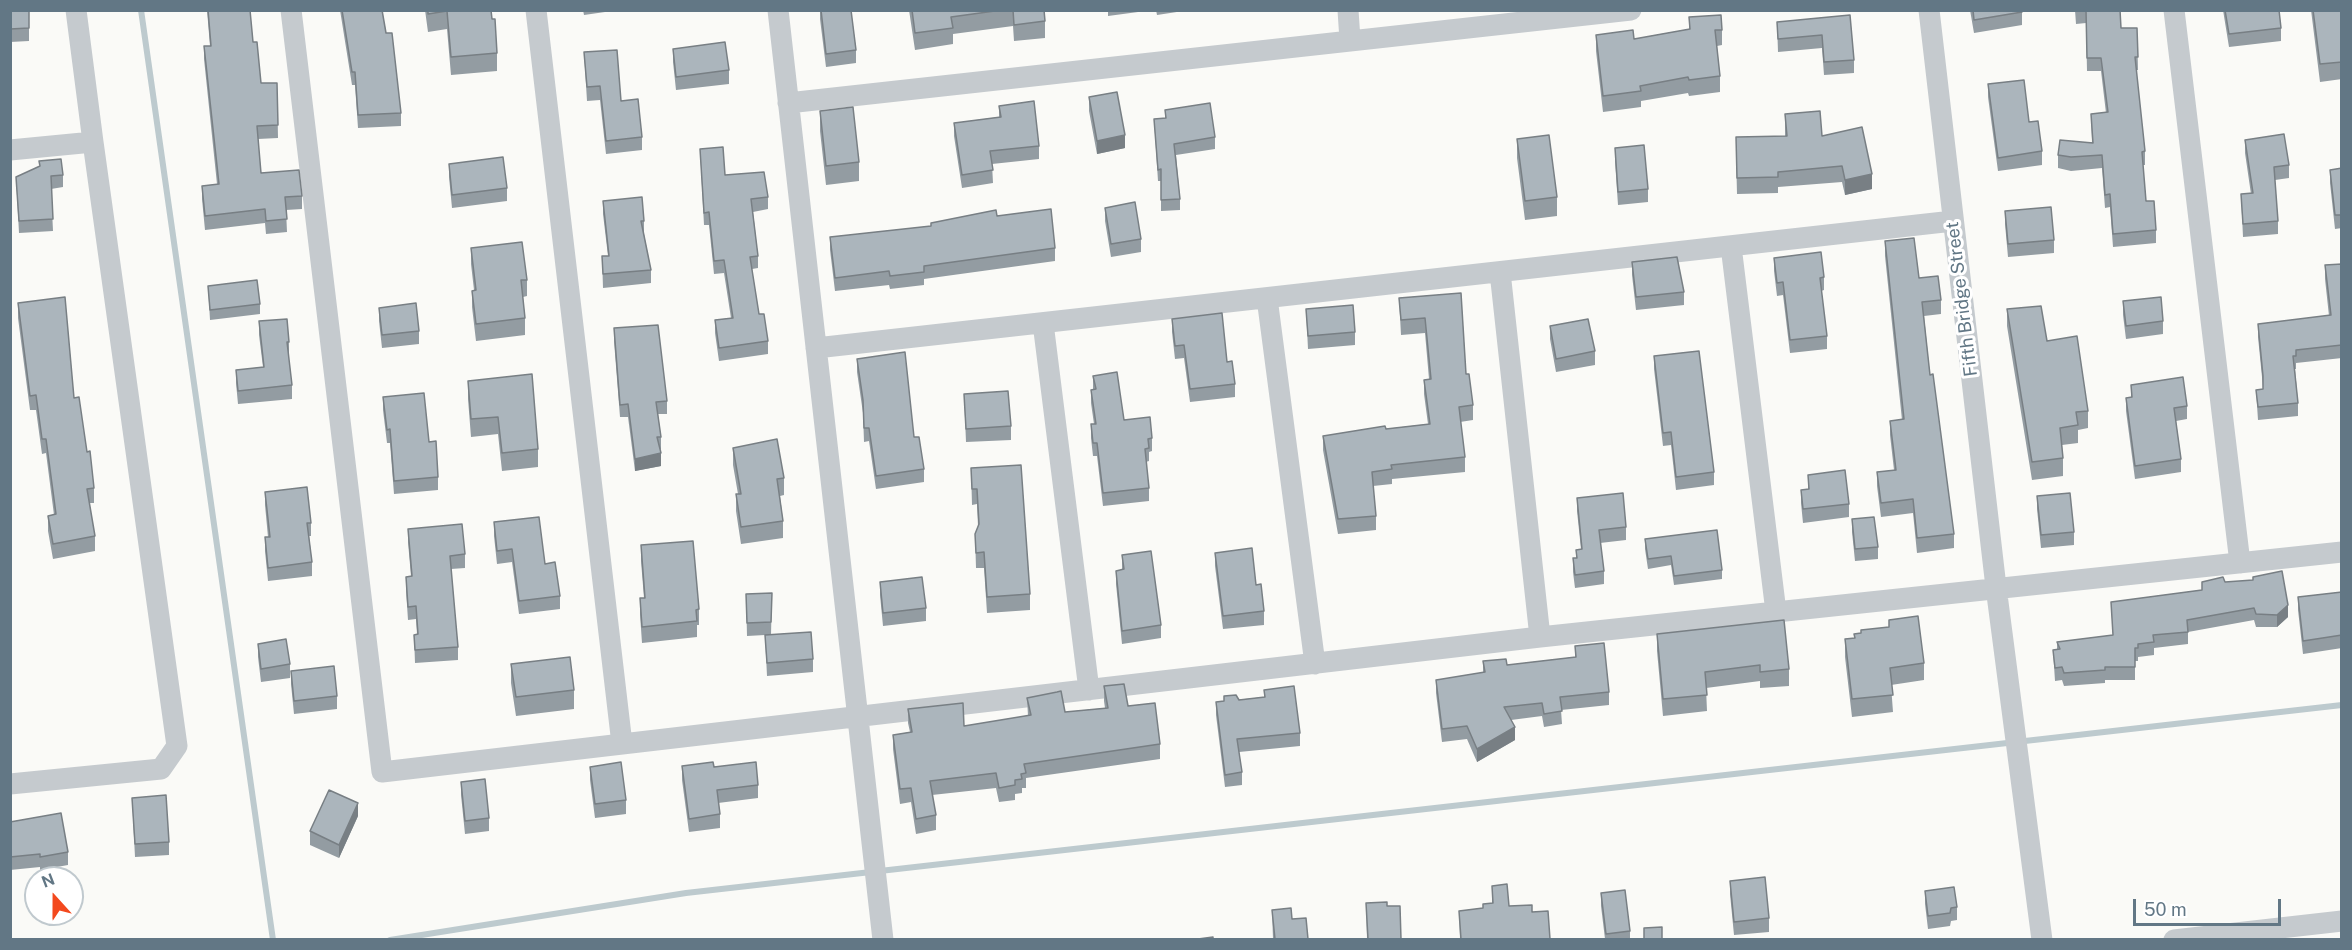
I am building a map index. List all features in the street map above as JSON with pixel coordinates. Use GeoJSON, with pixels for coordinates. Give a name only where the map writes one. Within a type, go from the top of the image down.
{"type":"FeatureCollection","features":[{"type":"Feature","properties":{"kind":"street"},"geometry":{"type":"LineString","coordinates":[[10,784],[161,769],[177,746],[76,10]]}},
{"type":"Feature","properties":{"kind":"street"},"geometry":{"type":"LineString","coordinates":[[291,10],[382,772],[1540,637],[2342,552]]}},
{"type":"Feature","properties":{"kind":"street"},"geometry":{"type":"LineString","coordinates":[[536,10],[622,744]]}},
{"type":"Feature","properties":{"kind":"street"},"geometry":{"type":"LineString","coordinates":[[778,10],[883,939]]}},
{"type":"Feature","properties":{"kind":"street"},"geometry":{"type":"LineString","coordinates":[[1348,10],[1350,40]]}},
{"type":"Feature","properties":{"kind":"street"},"geometry":{"type":"LineString","coordinates":[[788,103],[1631,10]]}},
{"type":"Feature","properties":{"kind":"street","name":"Fifth Bridge Street"},"geometry":{"type":"LineString","coordinates":[[1929,10],[1996,587],[2042,939]]}},
{"type":"Feature","properties":{"kind":"street"},"geometry":{"type":"LineString","coordinates":[[2174,10],[2240,563]]}},
{"type":"Feature","properties":{"kind":"street"},"geometry":{"type":"LineString","coordinates":[[10,150],[93,142]]}},
{"type":"Feature","properties":{"kind":"street"},"geometry":{"type":"LineString","coordinates":[[816,348],[1953,221]]}},
{"type":"Feature","properties":{"kind":"street"},"geometry":{"type":"LineString","coordinates":[[1731,246],[1776,612]]}},
{"type":"Feature","properties":{"kind":"street"},"geometry":{"type":"LineString","coordinates":[[1500,272],[1540,637]]}},
{"type":"Feature","properties":{"kind":"street"},"geometry":{"type":"LineString","coordinates":[[1267,298],[1315,664]]}},
{"type":"Feature","properties":{"kind":"street"},"geometry":{"type":"LineString","coordinates":[[1043,323],[1089,690]]}},
{"type":"Feature","properties":{"kind":"street"},"geometry":{"type":"LineString","coordinates":[[2174,939],[2342,921]]}},
{"type":"Feature","properties":{"kind":"building"},"geometry":{"type":"Polygon","coordinates":[[[10,10],[29,10],[29,28],[10,29],[10,10]]]}},
{"type":"Feature","properties":{"kind":"building"},"geometry":{"type":"Polygon","coordinates":[[[208,10],[250,10],[253,42],[257,42],[261,83],[277,83],[278,125],[257,126],[261,173],[299,170],[302,196],[285,197],[287,219],[266,221],[265,209],[205,216],[202,186],[219,184],[204,46],[211,46],[208,10]]]}},
{"type":"Feature","properties":{"kind":"building"},"geometry":{"type":"Polygon","coordinates":[[[342,10],[382,10],[386,33],[392,33],[401,113],[358,115],[355,72],[352,72],[342,10]]]}},
{"type":"Feature","properties":{"kind":"building"},"geometry":{"type":"Polygon","coordinates":[[[428,10],[491,10],[492,19],[495,19],[497,53],[451,57],[447,11],[428,14],[428,10]]]}},
{"type":"Feature","properties":{"kind":"building"},"geometry":{"type":"Polygon","coordinates":[[[821,10],[851,10],[856,50],[826,54],[821,10]]]}},
{"type":"Feature","properties":{"kind":"building"},"geometry":{"type":"Polygon","coordinates":[[[912,10],[1002,10],[951,17],[953,28],[915,33],[912,10]]]}},
{"type":"Feature","properties":{"kind":"building"},"geometry":{"type":"Polygon","coordinates":[[[1013,10],[1044,10],[1045,21],[1014,25],[1013,10]]]}},
{"type":"Feature","properties":{"kind":"building"},"geometry":{"type":"Polygon","coordinates":[[[1973,10],[2022,10],[2022,12],[1974,20],[1973,10]]]}},
{"type":"Feature","properties":{"kind":"building"},"geometry":{"type":"Polygon","coordinates":[[[2086,10],[2120,10],[2121,28],[2137,28],[2138,57],[2135,57],[2145,151],[2142,152],[2146,201],[2154,201],[2156,230],[2113,234],[2110,194],[2105,195],[2102,155],[2071,157],[2058,155],[2060,140],[2093,143],[2091,114],[2108,112],[2101,58],[2087,58],[2086,10]]]}},
{"type":"Feature","properties":{"kind":"building"},"geometry":{"type":"Polygon","coordinates":[[[2225,10],[2279,10],[2281,28],[2229,34],[2225,10]]]}},
{"type":"Feature","properties":{"kind":"building"},"geometry":{"type":"Polygon","coordinates":[[[2313,10],[2342,10],[2342,62],[2320,64],[2313,10]]]}},
{"type":"Feature","properties":{"kind":"building"},"geometry":{"type":"Polygon","coordinates":[[[1721,15],[1722,30],[1715,30],[1720,76],[1689,80],[1688,77],[1640,86],[1641,91],[1603,96],[1596,35],[1633,30],[1634,39],[1690,29],[1689,17],[1721,15]]]}},
{"type":"Feature","properties":{"kind":"building"},"geometry":{"type":"Polygon","coordinates":[[[1850,15],[1854,60],[1824,62],[1822,35],[1778,39],[1777,22],[1850,15]]]}},
{"type":"Feature","properties":{"kind":"building"},"geometry":{"type":"Polygon","coordinates":[[[725,42],[729,70],[676,77],[673,49],[725,42]]]}},
{"type":"Feature","properties":{"kind":"building"},"geometry":{"type":"Polygon","coordinates":[[[617,50],[621,101],[638,99],[642,137],[606,141],[600,86],[587,87],[584,52],[617,50]]]}},
{"type":"Feature","properties":{"kind":"building"},"geometry":{"type":"Polygon","coordinates":[[[2024,80],[2029,122],[2038,121],[2042,151],[1998,158],[1988,84],[2024,80]]]}},
{"type":"Feature","properties":{"kind":"building"},"geometry":{"type":"Polygon","coordinates":[[[1117,92],[1125,135],[1097,141],[1089,97],[1117,92]]]}},
{"type":"Feature","properties":{"kind":"building"},"geometry":{"type":"Polygon","coordinates":[[[1034,101],[1039,146],[990,151],[993,170],[962,175],[954,123],[1001,117],[999,106],[1034,101]]]}},
{"type":"Feature","properties":{"kind":"building"},"geometry":{"type":"Polygon","coordinates":[[[1210,103],[1215,137],[1174,144],[1180,199],[1161,200],[1161,169],[1158,170],[1154,119],[1166,118],[1165,110],[1210,103]]]}},
{"type":"Feature","properties":{"kind":"building"},"geometry":{"type":"Polygon","coordinates":[[[853,107],[859,162],[826,166],[820,111],[853,107]]]}},
{"type":"Feature","properties":{"kind":"building"},"geometry":{"type":"Polygon","coordinates":[[[1820,111],[1822,136],[1862,127],[1872,174],[1845,180],[1842,166],[1778,172],[1778,177],[1737,178],[1736,137],[1787,136],[1785,114],[1820,111]]]}},
{"type":"Feature","properties":{"kind":"building"},"geometry":{"type":"Polygon","coordinates":[[[2284,134],[2289,165],[2274,167],[2278,221],[2243,224],[2241,194],[2253,193],[2245,140],[2284,134]]]}},
{"type":"Feature","properties":{"kind":"building"},"geometry":{"type":"Polygon","coordinates":[[[1549,135],[1557,197],[1525,201],[1517,139],[1549,135]]]}},
{"type":"Feature","properties":{"kind":"building"},"geometry":{"type":"Polygon","coordinates":[[[1644,145],[1648,189],[1618,192],[1615,148],[1644,145]]]}},
{"type":"Feature","properties":{"kind":"building"},"geometry":{"type":"Polygon","coordinates":[[[723,147],[725,175],[764,172],[768,197],[751,199],[758,256],[750,257],[759,314],[764,314],[768,341],[719,348],[715,320],[733,318],[724,260],[714,261],[709,212],[704,213],[700,149],[723,147]]]}},
{"type":"Feature","properties":{"kind":"building"},"geometry":{"type":"Polygon","coordinates":[[[503,157],[507,188],[452,195],[449,164],[503,157]]]}},
{"type":"Feature","properties":{"kind":"building"},"geometry":{"type":"Polygon","coordinates":[[[61,159],[63,175],[51,176],[53,219],[19,221],[16,177],[40,166],[39,161],[61,159]]]}},
{"type":"Feature","properties":{"kind":"building"},"geometry":{"type":"Polygon","coordinates":[[[2342,168],[2342,215],[2335,215],[2330,170],[2342,168]]]}},
{"type":"Feature","properties":{"kind":"building"},"geometry":{"type":"Polygon","coordinates":[[[642,197],[644,221],[641,221],[651,270],[603,274],[602,256],[609,256],[603,201],[642,197]]]}},
{"type":"Feature","properties":{"kind":"building"},"geometry":{"type":"Polygon","coordinates":[[[1135,202],[1141,239],[1111,244],[1105,208],[1135,202]]]}},
{"type":"Feature","properties":{"kind":"building"},"geometry":{"type":"Polygon","coordinates":[[[2051,207],[2054,240],[2008,244],[2005,211],[2051,207]]]}},
{"type":"Feature","properties":{"kind":"building"},"geometry":{"type":"Polygon","coordinates":[[[1051,209],[1055,248],[924,266],[924,272],[890,276],[889,271],[835,278],[830,237],[931,226],[931,223],[996,210],[997,216],[1051,209]]]}},
{"type":"Feature","properties":{"kind":"building"},"geometry":{"type":"Polygon","coordinates":[[[1914,238],[1919,278],[1938,276],[1941,300],[1922,302],[1930,375],[1933,374],[1954,534],[1917,538],[1913,499],[1881,503],[1877,472],[1896,470],[1890,421],[1904,419],[1885,241],[1914,238]]]}},
{"type":"Feature","properties":{"kind":"building"},"geometry":{"type":"Polygon","coordinates":[[[522,242],[527,280],[521,280],[525,318],[476,324],[472,291],[476,290],[471,248],[522,242]]]}},
{"type":"Feature","properties":{"kind":"building"},"geometry":{"type":"Polygon","coordinates":[[[1821,252],[1824,277],[1820,278],[1827,336],[1790,340],[1783,282],[1777,283],[1774,258],[1821,252]]]}},
{"type":"Feature","properties":{"kind":"building"},"geometry":{"type":"Polygon","coordinates":[[[1677,257],[1684,292],[1636,297],[1632,262],[1677,257]]]}},
{"type":"Feature","properties":{"kind":"building"},"geometry":{"type":"Polygon","coordinates":[[[2342,264],[2342,345],[2296,350],[2296,356],[2293,356],[2298,403],[2258,407],[2256,390],[2263,389],[2263,376],[2258,324],[2331,315],[2325,265],[2342,264]]]}},
{"type":"Feature","properties":{"kind":"building"},"geometry":{"type":"Polygon","coordinates":[[[257,280],[260,304],[210,310],[208,286],[257,280]]]}},
{"type":"Feature","properties":{"kind":"building"},"geometry":{"type":"Polygon","coordinates":[[[1461,293],[1466,374],[1469,374],[1473,405],[1459,407],[1465,457],[1391,465],[1392,469],[1372,472],[1376,516],[1338,519],[1323,436],[1385,426],[1386,429],[1430,424],[1424,380],[1431,379],[1425,318],[1401,320],[1399,298],[1461,293]]]}},
{"type":"Feature","properties":{"kind":"building"},"geometry":{"type":"Polygon","coordinates":[[[65,297],[74,398],[79,397],[87,452],[90,451],[94,488],[87,489],[95,536],[53,544],[48,516],[56,514],[46,439],[42,439],[36,395],[30,396],[18,303],[65,297]]]}},
{"type":"Feature","properties":{"kind":"building"},"geometry":{"type":"Polygon","coordinates":[[[2161,297],[2163,321],[2126,326],[2123,301],[2161,297]]]}},
{"type":"Feature","properties":{"kind":"building"},"geometry":{"type":"Polygon","coordinates":[[[416,303],[419,331],[382,335],[379,308],[416,303]]]}},
{"type":"Feature","properties":{"kind":"building"},"geometry":{"type":"Polygon","coordinates":[[[1353,305],[1355,332],[1308,336],[1306,309],[1353,305]]]}},
{"type":"Feature","properties":{"kind":"building"},"geometry":{"type":"Polygon","coordinates":[[[2041,306],[2047,341],[2077,336],[2088,411],[2076,412],[2078,425],[2060,428],[2063,458],[2032,462],[2007,309],[2041,306]]]}},
{"type":"Feature","properties":{"kind":"building"},"geometry":{"type":"Polygon","coordinates":[[[1222,313],[1227,362],[1232,361],[1235,384],[1190,389],[1184,345],[1175,346],[1172,319],[1222,313]]]}},
{"type":"Feature","properties":{"kind":"building"},"geometry":{"type":"Polygon","coordinates":[[[287,319],[292,385],[238,391],[236,370],[264,367],[259,321],[287,319]]]}},
{"type":"Feature","properties":{"kind":"building"},"geometry":{"type":"Polygon","coordinates":[[[1588,319],[1595,351],[1556,359],[1550,326],[1588,319]]]}},
{"type":"Feature","properties":{"kind":"building"},"geometry":{"type":"Polygon","coordinates":[[[658,325],[667,401],[656,402],[661,437],[657,437],[661,453],[635,459],[628,404],[620,405],[614,328],[658,325]]]}},
{"type":"Feature","properties":{"kind":"building"},"geometry":{"type":"Polygon","coordinates":[[[1699,351],[1714,472],[1676,477],[1671,432],[1663,433],[1654,356],[1699,351]]]}},
{"type":"Feature","properties":{"kind":"building"},"geometry":{"type":"Polygon","coordinates":[[[905,352],[914,437],[919,437],[924,469],[876,476],[869,428],[864,428],[863,400],[857,359],[905,352]]]}},
{"type":"Feature","properties":{"kind":"building"},"geometry":{"type":"Polygon","coordinates":[[[1117,372],[1124,420],[1150,417],[1152,438],[1148,439],[1149,448],[1145,449],[1149,488],[1103,493],[1097,443],[1093,443],[1091,424],[1096,424],[1091,390],[1096,389],[1093,376],[1117,372]]]}},
{"type":"Feature","properties":{"kind":"building"},"geometry":{"type":"Polygon","coordinates":[[[532,374],[538,449],[502,453],[498,417],[471,419],[468,381],[532,374]]]}},
{"type":"Feature","properties":{"kind":"building"},"geometry":{"type":"Polygon","coordinates":[[[2183,377],[2187,406],[2174,408],[2181,459],[2135,466],[2126,398],[2132,397],[2131,385],[2183,377]]]}},
{"type":"Feature","properties":{"kind":"building"},"geometry":{"type":"Polygon","coordinates":[[[1008,391],[1011,426],[966,429],[964,394],[1008,391]]]}},
{"type":"Feature","properties":{"kind":"building"},"geometry":{"type":"Polygon","coordinates":[[[424,393],[429,442],[436,441],[438,477],[394,481],[390,429],[387,430],[383,397],[424,393]]]}},
{"type":"Feature","properties":{"kind":"building"},"geometry":{"type":"Polygon","coordinates":[[[777,439],[784,478],[777,479],[783,521],[741,527],[736,494],[741,494],[733,448],[777,439]]]}},
{"type":"Feature","properties":{"kind":"building"},"geometry":{"type":"Polygon","coordinates":[[[1021,465],[1030,594],[987,597],[984,552],[976,553],[975,534],[979,524],[977,489],[972,489],[971,468],[1021,465]]]}},
{"type":"Feature","properties":{"kind":"building"},"geometry":{"type":"Polygon","coordinates":[[[1845,470],[1849,504],[1803,509],[1801,490],[1809,489],[1808,475],[1845,470]]]}},
{"type":"Feature","properties":{"kind":"building"},"geometry":{"type":"Polygon","coordinates":[[[307,487],[311,523],[307,523],[312,562],[268,568],[265,537],[270,537],[265,492],[307,487]]]}},
{"type":"Feature","properties":{"kind":"building"},"geometry":{"type":"Polygon","coordinates":[[[1623,493],[1626,527],[1599,530],[1604,571],[1575,575],[1573,558],[1577,558],[1576,550],[1582,549],[1577,498],[1623,493]]]}},
{"type":"Feature","properties":{"kind":"building"},"geometry":{"type":"Polygon","coordinates":[[[2070,493],[2074,532],[2041,535],[2037,496],[2070,493]]]}},
{"type":"Feature","properties":{"kind":"building"},"geometry":{"type":"Polygon","coordinates":[[[539,517],[545,564],[555,562],[560,596],[519,601],[512,549],[497,551],[494,522],[539,517]]]}},
{"type":"Feature","properties":{"kind":"building"},"geometry":{"type":"Polygon","coordinates":[[[1874,517],[1878,547],[1855,549],[1852,519],[1874,517]]]}},
{"type":"Feature","properties":{"kind":"building"},"geometry":{"type":"Polygon","coordinates":[[[462,524],[465,554],[450,556],[458,647],[415,650],[414,635],[418,634],[416,606],[408,607],[406,577],[412,576],[408,529],[462,524]]]}},
{"type":"Feature","properties":{"kind":"building"},"geometry":{"type":"Polygon","coordinates":[[[1717,530],[1722,570],[1674,576],[1671,556],[1648,559],[1645,539],[1717,530]]]}},
{"type":"Feature","properties":{"kind":"building"},"geometry":{"type":"Polygon","coordinates":[[[693,541],[699,609],[696,610],[697,621],[642,627],[640,598],[645,598],[641,545],[693,541]]]}},
{"type":"Feature","properties":{"kind":"building"},"geometry":{"type":"Polygon","coordinates":[[[1252,548],[1256,585],[1261,584],[1264,611],[1223,616],[1215,553],[1252,548]]]}},
{"type":"Feature","properties":{"kind":"building"},"geometry":{"type":"Polygon","coordinates":[[[1151,551],[1161,625],[1122,631],[1116,571],[1124,569],[1122,555],[1151,551]]]}},
{"type":"Feature","properties":{"kind":"building"},"geometry":{"type":"Polygon","coordinates":[[[2282,571],[2288,605],[2277,615],[2256,614],[2254,608],[2187,620],[2188,632],[2153,635],[2154,642],[2138,644],[2138,648],[2135,648],[2135,667],[2105,667],[2105,670],[2064,673],[2062,667],[2055,668],[2053,650],[2060,649],[2057,642],[2113,635],[2111,602],[2202,590],[2202,582],[2223,577],[2225,582],[2253,580],[2253,577],[2282,571]]]}},
{"type":"Feature","properties":{"kind":"building"},"geometry":{"type":"Polygon","coordinates":[[[922,577],[926,608],[883,613],[880,582],[922,577]]]}},
{"type":"Feature","properties":{"kind":"building"},"geometry":{"type":"Polygon","coordinates":[[[2342,592],[2342,635],[2303,641],[2298,597],[2342,592]]]}},
{"type":"Feature","properties":{"kind":"building"},"geometry":{"type":"Polygon","coordinates":[[[772,593],[771,622],[747,623],[746,594],[772,593]]]}},
{"type":"Feature","properties":{"kind":"building"},"geometry":{"type":"Polygon","coordinates":[[[1918,616],[1924,663],[1890,668],[1893,695],[1852,699],[1845,639],[1855,638],[1854,634],[1861,633],[1861,630],[1889,627],[1889,620],[1918,616]]]}},
{"type":"Feature","properties":{"kind":"building"},"geometry":{"type":"Polygon","coordinates":[[[1784,620],[1789,669],[1760,672],[1760,665],[1705,672],[1707,695],[1663,699],[1657,634],[1784,620]]]}},
{"type":"Feature","properties":{"kind":"building"},"geometry":{"type":"Polygon","coordinates":[[[811,632],[813,659],[767,663],[765,635],[811,632]]]}},
{"type":"Feature","properties":{"kind":"building"},"geometry":{"type":"Polygon","coordinates":[[[286,639],[290,664],[261,669],[258,644],[286,639]]]}},
{"type":"Feature","properties":{"kind":"building"},"geometry":{"type":"Polygon","coordinates":[[[1604,643],[1609,692],[1560,697],[1562,711],[1544,714],[1542,703],[1504,707],[1515,727],[1477,749],[1467,726],[1442,729],[1436,680],[1485,672],[1483,661],[1506,659],[1507,665],[1576,657],[1575,646],[1604,643]]]}},
{"type":"Feature","properties":{"kind":"building"},"geometry":{"type":"Polygon","coordinates":[[[570,657],[574,690],[516,697],[511,664],[570,657]]]}},
{"type":"Feature","properties":{"kind":"building"},"geometry":{"type":"Polygon","coordinates":[[[334,666],[337,696],[294,701],[291,671],[334,666]]]}},
{"type":"Feature","properties":{"kind":"building"},"geometry":{"type":"Polygon","coordinates":[[[1124,684],[1128,706],[1155,703],[1160,744],[1024,764],[1026,773],[1021,774],[1022,779],[1015,780],[1015,785],[999,788],[996,773],[930,781],[936,815],[916,819],[911,788],[900,789],[893,735],[912,732],[908,709],[963,703],[964,726],[1031,715],[1027,698],[1061,691],[1065,712],[1108,708],[1104,686],[1124,684]]]}},
{"type":"Feature","properties":{"kind":"building"},"geometry":{"type":"Polygon","coordinates":[[[1294,686],[1300,733],[1237,739],[1242,772],[1225,775],[1216,702],[1224,701],[1224,696],[1236,695],[1239,700],[1265,697],[1264,690],[1294,686]]]}},
{"type":"Feature","properties":{"kind":"building"},"geometry":{"type":"Polygon","coordinates":[[[621,762],[626,800],[595,804],[590,767],[621,762]]]}},
{"type":"Feature","properties":{"kind":"building"},"geometry":{"type":"Polygon","coordinates":[[[713,762],[714,767],[756,762],[758,785],[717,790],[720,814],[689,819],[682,766],[713,762]]]}},
{"type":"Feature","properties":{"kind":"building"},"geometry":{"type":"Polygon","coordinates":[[[485,779],[489,818],[465,821],[461,782],[485,779]]]}},
{"type":"Feature","properties":{"kind":"building"},"geometry":{"type":"Polygon","coordinates":[[[329,790],[358,803],[339,845],[310,831],[329,790]]]}},
{"type":"Feature","properties":{"kind":"building"},"geometry":{"type":"Polygon","coordinates":[[[166,795],[169,842],[135,844],[132,798],[166,795]]]}},
{"type":"Feature","properties":{"kind":"building"},"geometry":{"type":"Polygon","coordinates":[[[61,813],[68,852],[40,857],[40,854],[10,857],[10,822],[61,813]]]}},
{"type":"Feature","properties":{"kind":"building"},"geometry":{"type":"Polygon","coordinates":[[[1765,877],[1769,918],[1734,922],[1730,881],[1765,877]]]}},
{"type":"Feature","properties":{"kind":"building"},"geometry":{"type":"Polygon","coordinates":[[[1507,884],[1509,906],[1532,905],[1532,912],[1548,911],[1550,939],[1461,939],[1459,911],[1483,908],[1483,904],[1493,903],[1492,886],[1507,884]]]}},
{"type":"Feature","properties":{"kind":"building"},"geometry":{"type":"Polygon","coordinates":[[[1954,887],[1957,907],[1951,908],[1950,913],[1928,916],[1925,891],[1954,887]]]}},
{"type":"Feature","properties":{"kind":"building"},"geometry":{"type":"Polygon","coordinates":[[[1625,890],[1630,931],[1606,934],[1601,893],[1625,890]]]}},
{"type":"Feature","properties":{"kind":"building"},"geometry":{"type":"Polygon","coordinates":[[[1387,902],[1387,906],[1400,906],[1401,939],[1368,939],[1366,903],[1387,902]]]}},
{"type":"Feature","properties":{"kind":"building"},"geometry":{"type":"Polygon","coordinates":[[[1291,908],[1292,919],[1306,918],[1308,939],[1275,939],[1272,910],[1291,908]]]}},
{"type":"Feature","properties":{"kind":"building"},"geometry":{"type":"Polygon","coordinates":[[[1662,927],[1662,939],[1644,939],[1644,928],[1662,927]]]}},
{"type":"Feature","properties":{"kind":"waterway"},"geometry":{"type":"LineString","coordinates":[[141,10],[273,940]]}},
{"type":"Feature","properties":{"kind":"waterway"},"geometry":{"type":"LineString","coordinates":[[390,940],[686,893],[2342,705]]}}]}
